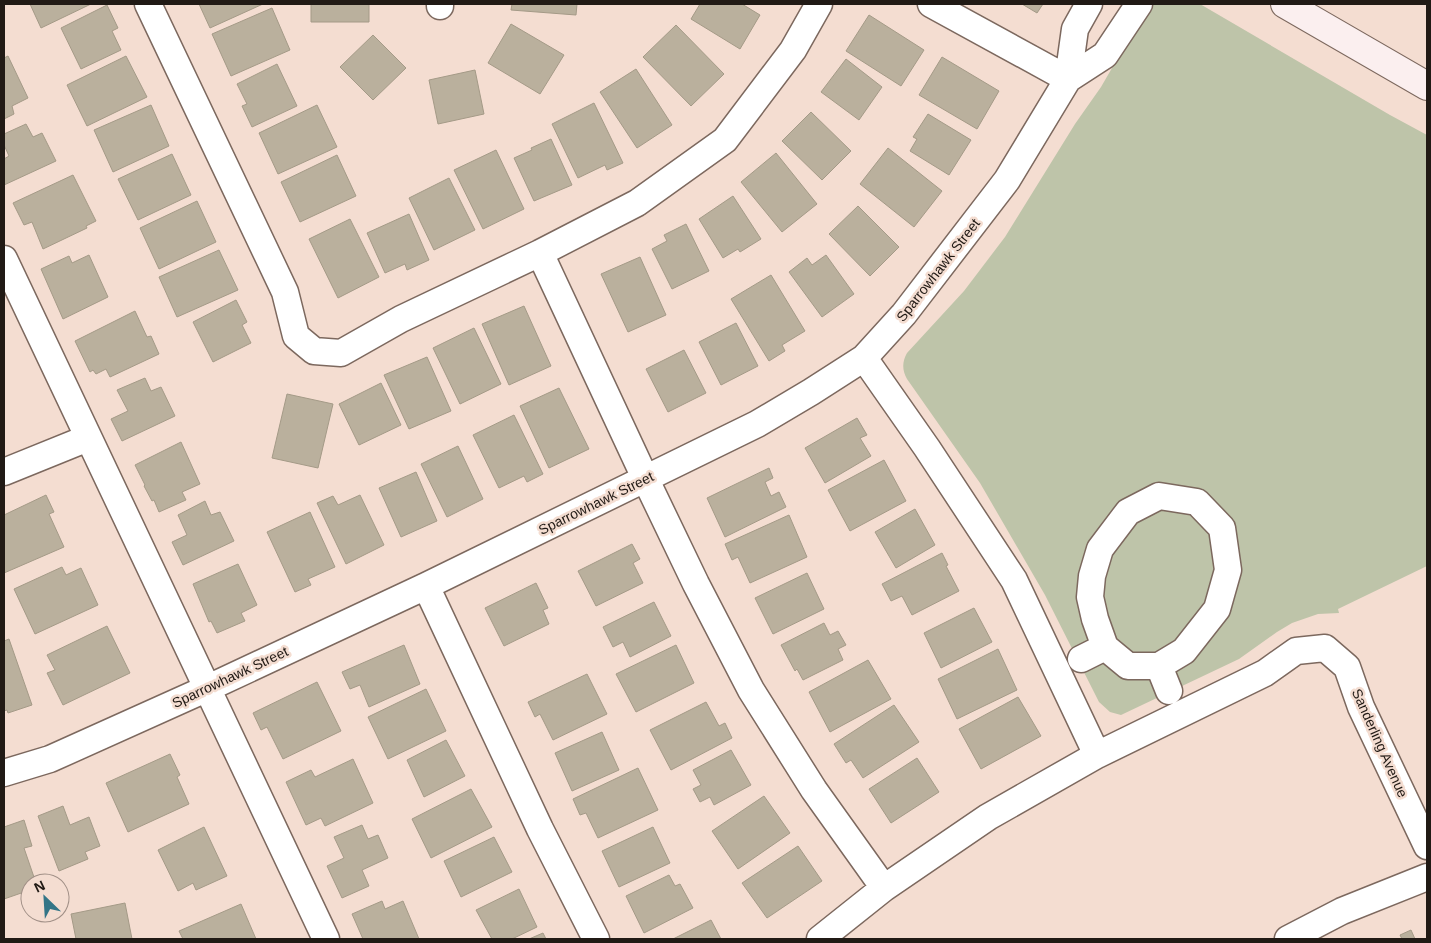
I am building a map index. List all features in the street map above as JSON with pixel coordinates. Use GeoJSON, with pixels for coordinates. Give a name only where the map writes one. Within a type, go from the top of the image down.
{"type":"FeatureCollection","features":[{"type":"Feature","properties":{"kind":"street"},"geometry":{"type":"LineString","coordinates":[[148,4],[285,292],[296,336],[314,351],[341,353],[400,318],[540,253],[637,203],[725,140],[793,50],[819,4]]}},
{"type":"Feature","properties":{"kind":"street"},"geometry":{"type":"LineString","coordinates":[[932,4],[1068,79]]}},
{"type":"Feature","properties":{"kind":"street"},"geometry":{"type":"LineString","coordinates":[[1068,79],[1075,29],[1090,4]]}},
{"type":"Feature","properties":{"kind":"street"},"geometry":{"type":"LineString","coordinates":[[1068,79],[1105,55],[1139,4]]}},
{"type":"Feature","properties":{"kind":"street"},"geometry":{"type":"LineString","coordinates":[[1285,4],[1427,86]]}},
{"type":"Feature","properties":{"kind":"street","name":"Sparrowhawk Street"},"geometry":{"type":"LineString","coordinates":[[4,773],[50,758],[208,688],[646,480],[757,424],[864,358],[904,314],[1007,180],[1068,79]]}},
{"type":"Feature","properties":{"kind":"street"},"geometry":{"type":"LineString","coordinates":[[540,253],[696,584],[751,690],[814,790],[884,888]]}},
{"type":"Feature","properties":{"kind":"street"},"geometry":{"type":"LineString","coordinates":[[4,259],[326,939]]}},
{"type":"Feature","properties":{"kind":"street"},"geometry":{"type":"LineString","coordinates":[[820,939],[884,888],[988,817],[1097,755],[1014,580],[927,448],[864,358]]}},
{"type":"Feature","properties":{"kind":"street"},"geometry":{"type":"LineString","coordinates":[[4,472],[88,438]]}},
{"type":"Feature","properties":{"kind":"street"},"geometry":{"type":"LineString","coordinates":[[1160,496],[1197,502],[1222,528],[1228,570],[1218,609],[1184,651],[1159,666],[1128,666],[1105,646],[1095,619],[1090,597],[1092,576],[1103,544],[1128,512],[1160,496]]}},
{"type":"Feature","properties":{"kind":"street"},"geometry":{"type":"LineString","coordinates":[[426,586],[540,829],[596,939]]}},
{"type":"Feature","properties":{"kind":"street"},"geometry":{"type":"LineString","coordinates":[[1081,659],[1105,646]]}},
{"type":"Feature","properties":{"kind":"street","name":"Sanderling Avenue"},"geometry":{"type":"LineString","coordinates":[[1097,755],[1265,673],[1296,652],[1325,648],[1347,667],[1361,707],[1427,846]]}},
{"type":"Feature","properties":{"kind":"street"},"geometry":{"type":"LineString","coordinates":[[1159,666],[1169,691]]}},
{"type":"Feature","properties":{"kind":"street"},"geometry":{"type":"LineString","coordinates":[[1288,939],[1342,911],[1427,877]]}},
{"type":"Feature","properties":{"kind":"green space"},"geometry":{"type":"Polygon","coordinates":[[[1149,4],[1200,4],[1427,135],[1427,566],[1338,609],[1339,613],[1318,614],[1292,623],[1239,659],[1121,715],[1110,712],[1099,702],[1045,595],[980,483],[907,379],[903,366],[907,353],[964,291],[1005,237],[1075,124],[1101,87],[1149,4]]]}},
{"type":"Feature","properties":{"kind":"building"},"geometry":{"type":"Polygon","coordinates":[[[30,4],[91,4],[41,28],[30,4]]]}},
{"type":"Feature","properties":{"kind":"building"},"geometry":{"type":"Polygon","coordinates":[[[199,4],[263,4],[210,28],[199,4]]]}},
{"type":"Feature","properties":{"kind":"building"},"geometry":{"type":"Polygon","coordinates":[[[311,4],[369,4],[369,22],[311,22],[311,4]]]}},
{"type":"Feature","properties":{"kind":"building"},"geometry":{"type":"Polygon","coordinates":[[[512,4],[577,4],[576,15],[511,10],[512,4]]]}},
{"type":"Feature","properties":{"kind":"building"},"geometry":{"type":"Polygon","coordinates":[[[700,4],[742,4],[760,15],[740,49],[691,19],[700,4]]]}},
{"type":"Feature","properties":{"kind":"building"},"geometry":{"type":"Polygon","coordinates":[[[1022,4],[1043,4],[1037,13],[1022,4]]]}},
{"type":"Feature","properties":{"kind":"building"},"geometry":{"type":"Polygon","coordinates":[[[107,5],[118,28],[112,31],[121,50],[81,69],[61,28],[107,5]]]}},
{"type":"Feature","properties":{"kind":"building"},"geometry":{"type":"Polygon","coordinates":[[[272,8],[290,50],[231,76],[212,34],[272,8]]]}},
{"type":"Feature","properties":{"kind":"building"},"geometry":{"type":"Polygon","coordinates":[[[869,15],[924,50],[901,86],[846,51],[869,15]]]}},
{"type":"Feature","properties":{"kind":"building"},"geometry":{"type":"Polygon","coordinates":[[[511,24],[564,55],[540,94],[488,63],[511,24]]]}},
{"type":"Feature","properties":{"kind":"building"},"geometry":{"type":"Polygon","coordinates":[[[676,25],[724,74],[691,106],[643,57],[676,25]]]}},
{"type":"Feature","properties":{"kind":"building"},"geometry":{"type":"Polygon","coordinates":[[[373,35],[406,68],[373,100],[340,67],[373,35]]]}},
{"type":"Feature","properties":{"kind":"building"},"geometry":{"type":"Polygon","coordinates":[[[8,56],[28,98],[12,106],[14,114],[4,119],[4,58],[8,56]]]}},
{"type":"Feature","properties":{"kind":"building"},"geometry":{"type":"Polygon","coordinates":[[[126,56],[147,97],[87,126],[67,85],[126,56]]]}},
{"type":"Feature","properties":{"kind":"building"},"geometry":{"type":"Polygon","coordinates":[[[942,57],[999,91],[977,129],[919,95],[942,57]]]}},
{"type":"Feature","properties":{"kind":"building"},"geometry":{"type":"Polygon","coordinates":[[[846,59],[882,87],[859,120],[821,92],[846,59]]]}},
{"type":"Feature","properties":{"kind":"building"},"geometry":{"type":"Polygon","coordinates":[[[277,64],[297,106],[252,127],[242,106],[247,104],[237,84],[277,64]]]}},
{"type":"Feature","properties":{"kind":"building"},"geometry":{"type":"Polygon","coordinates":[[[636,69],[672,125],[637,148],[600,92],[636,69]]]}},
{"type":"Feature","properties":{"kind":"building"},"geometry":{"type":"Polygon","coordinates":[[[475,70],[484,114],[438,124],[429,80],[475,70]]]}},
{"type":"Feature","properties":{"kind":"building"},"geometry":{"type":"Polygon","coordinates":[[[594,103],[623,163],[607,170],[605,165],[578,178],[552,124],[594,103]]]}},
{"type":"Feature","properties":{"kind":"building"},"geometry":{"type":"Polygon","coordinates":[[[151,105],[169,146],[113,172],[94,130],[151,105]]]}},
{"type":"Feature","properties":{"kind":"building"},"geometry":{"type":"Polygon","coordinates":[[[317,105],[337,147],[278,174],[259,133],[317,105]]]}},
{"type":"Feature","properties":{"kind":"building"},"geometry":{"type":"Polygon","coordinates":[[[811,112],[851,151],[822,180],[782,141],[811,112]]]}},
{"type":"Feature","properties":{"kind":"building"},"geometry":{"type":"Polygon","coordinates":[[[928,114],[971,140],[949,175],[910,151],[917,139],[913,137],[928,114]]]}},
{"type":"Feature","properties":{"kind":"building"},"geometry":{"type":"Polygon","coordinates":[[[26,124],[33,137],[42,133],[56,161],[4,185],[4,159],[9,156],[4,145],[4,134],[26,124]]]}},
{"type":"Feature","properties":{"kind":"building"},"geometry":{"type":"Polygon","coordinates":[[[551,139],[572,185],[534,201],[514,158],[551,139]]]}},
{"type":"Feature","properties":{"kind":"building"},"geometry":{"type":"Polygon","coordinates":[[[888,148],[942,191],[914,227],[860,184],[888,148]]]}},
{"type":"Feature","properties":{"kind":"building"},"geometry":{"type":"Polygon","coordinates":[[[496,150],[524,209],[483,229],[454,170],[496,150]]]}},
{"type":"Feature","properties":{"kind":"building"},"geometry":{"type":"Polygon","coordinates":[[[776,153],[817,204],[782,232],[741,182],[776,153]]]}},
{"type":"Feature","properties":{"kind":"building"},"geometry":{"type":"Polygon","coordinates":[[[172,154],[191,195],[138,220],[118,179],[172,154]]]}},
{"type":"Feature","properties":{"kind":"building"},"geometry":{"type":"Polygon","coordinates":[[[337,155],[356,196],[300,222],[281,182],[337,155]]]}},
{"type":"Feature","properties":{"kind":"building"},"geometry":{"type":"Polygon","coordinates":[[[73,175],[96,221],[86,226],[87,228],[43,249],[32,222],[24,225],[13,203],[73,175]]]}},
{"type":"Feature","properties":{"kind":"building"},"geometry":{"type":"Polygon","coordinates":[[[449,178],[475,230],[434,250],[409,198],[449,178]]]}},
{"type":"Feature","properties":{"kind":"building"},"geometry":{"type":"Polygon","coordinates":[[[733,196],[761,239],[740,252],[738,249],[723,258],[699,219],[733,196]]]}},
{"type":"Feature","properties":{"kind":"building"},"geometry":{"type":"Polygon","coordinates":[[[197,201],[216,242],[159,269],[140,228],[197,201]]]}},
{"type":"Feature","properties":{"kind":"building"},"geometry":{"type":"Polygon","coordinates":[[[858,206],[899,247],[870,276],[829,234],[858,206]]]}},
{"type":"Feature","properties":{"kind":"building"},"geometry":{"type":"Polygon","coordinates":[[[409,214],[429,260],[407,270],[405,264],[385,273],[367,233],[409,214]]]}},
{"type":"Feature","properties":{"kind":"building"},"geometry":{"type":"Polygon","coordinates":[[[350,219],[379,277],[338,298],[309,239],[350,219]]]}},
{"type":"Feature","properties":{"kind":"building"},"geometry":{"type":"Polygon","coordinates":[[[686,224],[709,271],[672,289],[652,249],[667,241],[664,235],[686,224]]]}},
{"type":"Feature","properties":{"kind":"building"},"geometry":{"type":"Polygon","coordinates":[[[219,250],[238,290],[177,317],[159,277],[219,250]]]}},
{"type":"Feature","properties":{"kind":"building"},"geometry":{"type":"Polygon","coordinates":[[[89,255],[108,297],[63,319],[41,269],[69,256],[72,263],[89,255]]]}},
{"type":"Feature","properties":{"kind":"building"},"geometry":{"type":"Polygon","coordinates":[[[826,255],[854,294],[822,317],[789,272],[807,258],[812,265],[826,255]]]}},
{"type":"Feature","properties":{"kind":"building"},"geometry":{"type":"Polygon","coordinates":[[[640,257],[666,315],[628,332],[601,274],[640,257]]]}},
{"type":"Feature","properties":{"kind":"building"},"geometry":{"type":"Polygon","coordinates":[[[771,275],[805,331],[782,345],[785,351],[769,361],[731,299],[771,275]]]}},
{"type":"Feature","properties":{"kind":"building"},"geometry":{"type":"Polygon","coordinates":[[[236,300],[247,322],[242,325],[251,343],[213,362],[193,322],[236,300]]]}},
{"type":"Feature","properties":{"kind":"building"},"geometry":{"type":"Polygon","coordinates":[[[524,306],[551,366],[509,385],[482,324],[524,306]]]}},
{"type":"Feature","properties":{"kind":"building"},"geometry":{"type":"Polygon","coordinates":[[[135,311],[147,337],[151,336],[159,354],[110,377],[106,369],[96,374],[93,370],[90,372],[75,341],[135,311]]]}},
{"type":"Feature","properties":{"kind":"building"},"geometry":{"type":"Polygon","coordinates":[[[736,323],[758,366],[721,385],[699,342],[736,323]]]}},
{"type":"Feature","properties":{"kind":"building"},"geometry":{"type":"Polygon","coordinates":[[[474,328],[501,384],[460,404],[433,348],[474,328]]]}},
{"type":"Feature","properties":{"kind":"building"},"geometry":{"type":"Polygon","coordinates":[[[684,350],[706,393],[668,412],[646,369],[684,350]]]}},
{"type":"Feature","properties":{"kind":"building"},"geometry":{"type":"Polygon","coordinates":[[[427,357],[451,411],[409,429],[384,375],[427,357]]]}},
{"type":"Feature","properties":{"kind":"building"},"geometry":{"type":"Polygon","coordinates":[[[145,378],[151,391],[161,387],[175,416],[122,441],[111,419],[128,411],[117,390],[145,378]]]}},
{"type":"Feature","properties":{"kind":"building"},"geometry":{"type":"Polygon","coordinates":[[[381,383],[401,425],[359,445],[339,404],[381,383]]]}},
{"type":"Feature","properties":{"kind":"building"},"geometry":{"type":"Polygon","coordinates":[[[559,388],[589,449],[549,468],[520,406],[559,388]]]}},
{"type":"Feature","properties":{"kind":"building"},"geometry":{"type":"Polygon","coordinates":[[[287,394],[333,404],[318,468],[272,458],[287,394]]]}},
{"type":"Feature","properties":{"kind":"building"},"geometry":{"type":"Polygon","coordinates":[[[514,415],[543,474],[527,482],[524,476],[499,488],[473,435],[514,415]]]}},
{"type":"Feature","properties":{"kind":"building"},"geometry":{"type":"Polygon","coordinates":[[[857,418],[867,435],[860,438],[871,456],[825,483],[805,448],[857,418]]]}},
{"type":"Feature","properties":{"kind":"building"},"geometry":{"type":"Polygon","coordinates":[[[181,442],[200,484],[182,492],[186,500],[159,512],[154,500],[152,501],[144,486],[135,465],[181,442]]]}},
{"type":"Feature","properties":{"kind":"building"},"geometry":{"type":"Polygon","coordinates":[[[458,446],[483,499],[447,517],[421,464],[458,446]]]}},
{"type":"Feature","properties":{"kind":"building"},"geometry":{"type":"Polygon","coordinates":[[[884,460],[906,501],[850,531],[828,490],[884,460]]]}},
{"type":"Feature","properties":{"kind":"building"},"geometry":{"type":"Polygon","coordinates":[[[769,468],[773,478],[765,482],[771,496],[779,492],[786,507],[725,537],[707,498],[769,468]]]}},
{"type":"Feature","properties":{"kind":"building"},"geometry":{"type":"Polygon","coordinates":[[[416,472],[437,521],[401,537],[379,488],[416,472]]]}},
{"type":"Feature","properties":{"kind":"building"},"geometry":{"type":"Polygon","coordinates":[[[46,495],[54,512],[49,514],[64,547],[4,573],[4,515],[46,495]]]}},
{"type":"Feature","properties":{"kind":"building"},"geometry":{"type":"Polygon","coordinates":[[[360,495],[384,545],[346,564],[317,503],[333,496],[338,505],[360,495]]]}},
{"type":"Feature","properties":{"kind":"building"},"geometry":{"type":"Polygon","coordinates":[[[205,501],[211,515],[220,512],[234,541],[183,565],[172,542],[187,535],[178,515],[205,501]]]}},
{"type":"Feature","properties":{"kind":"building"},"geometry":{"type":"Polygon","coordinates":[[[915,509],[935,545],[896,568],[875,532],[915,509]]]}},
{"type":"Feature","properties":{"kind":"building"},"geometry":{"type":"Polygon","coordinates":[[[310,512],[335,567],[308,579],[311,585],[295,592],[267,532],[310,512]]]}},
{"type":"Feature","properties":{"kind":"building"},"geometry":{"type":"Polygon","coordinates":[[[789,515],[807,557],[750,583],[738,557],[732,560],[725,544],[789,515]]]}},
{"type":"Feature","properties":{"kind":"building"},"geometry":{"type":"Polygon","coordinates":[[[632,544],[640,559],[633,563],[643,583],[596,606],[578,571],[632,544]]]}},
{"type":"Feature","properties":{"kind":"building"},"geometry":{"type":"Polygon","coordinates":[[[942,553],[948,565],[946,566],[959,591],[912,615],[902,596],[891,601],[882,584],[942,553]]]}},
{"type":"Feature","properties":{"kind":"building"},"geometry":{"type":"Polygon","coordinates":[[[238,564],[257,605],[241,613],[245,621],[217,633],[211,621],[209,622],[193,584],[238,564]]]}},
{"type":"Feature","properties":{"kind":"building"},"geometry":{"type":"Polygon","coordinates":[[[62,567],[66,575],[81,568],[98,605],[35,634],[14,589],[62,567]]]}},
{"type":"Feature","properties":{"kind":"building"},"geometry":{"type":"Polygon","coordinates":[[[807,573],[824,609],[773,634],[755,598],[807,573]]]}},
{"type":"Feature","properties":{"kind":"building"},"geometry":{"type":"Polygon","coordinates":[[[536,583],[548,608],[543,610],[549,624],[504,646],[485,608],[536,583]]]}},
{"type":"Feature","properties":{"kind":"building"},"geometry":{"type":"Polygon","coordinates":[[[654,602],[671,636],[630,657],[623,642],[613,647],[603,627],[654,602]]]}},
{"type":"Feature","properties":{"kind":"building"},"geometry":{"type":"Polygon","coordinates":[[[974,608],[992,642],[941,668],[924,633],[974,608]]]}},
{"type":"Feature","properties":{"kind":"building"},"geometry":{"type":"Polygon","coordinates":[[[824,623],[830,635],[838,631],[846,645],[838,649],[843,660],[803,680],[797,669],[795,671],[781,645],[824,623]]]}},
{"type":"Feature","properties":{"kind":"building"},"geometry":{"type":"Polygon","coordinates":[[[107,626],[130,673],[63,705],[47,673],[55,670],[47,655],[107,626]]]}},
{"type":"Feature","properties":{"kind":"building"},"geometry":{"type":"Polygon","coordinates":[[[9,639],[32,705],[8,713],[7,710],[4,711],[4,641],[9,639]]]}},
{"type":"Feature","properties":{"kind":"building"},"geometry":{"type":"Polygon","coordinates":[[[404,645],[420,684],[369,707],[360,685],[350,689],[342,672],[404,645]]]}},
{"type":"Feature","properties":{"kind":"building"},"geometry":{"type":"Polygon","coordinates":[[[676,645],[694,683],[636,712],[616,674],[676,645]]]}},
{"type":"Feature","properties":{"kind":"building"},"geometry":{"type":"Polygon","coordinates":[[[998,649],[1017,690],[957,719],[938,679],[998,649]]]}},
{"type":"Feature","properties":{"kind":"building"},"geometry":{"type":"Polygon","coordinates":[[[868,660],[891,699],[830,732],[809,692],[868,660]]]}},
{"type":"Feature","properties":{"kind":"building"},"geometry":{"type":"Polygon","coordinates":[[[587,674],[607,714],[553,740],[540,714],[535,717],[528,702],[587,674]]]}},
{"type":"Feature","properties":{"kind":"building"},"geometry":{"type":"Polygon","coordinates":[[[317,682],[341,731],[283,759],[267,727],[261,730],[253,713],[317,682]]]}},
{"type":"Feature","properties":{"kind":"building"},"geometry":{"type":"Polygon","coordinates":[[[426,689],[446,731],[388,759],[368,717],[426,689]]]}},
{"type":"Feature","properties":{"kind":"building"},"geometry":{"type":"Polygon","coordinates":[[[1018,697],[1041,736],[981,769],[959,729],[1018,697]]]}},
{"type":"Feature","properties":{"kind":"building"},"geometry":{"type":"Polygon","coordinates":[[[706,702],[719,726],[725,723],[732,738],[671,770],[650,730],[706,702]]]}},
{"type":"Feature","properties":{"kind":"building"},"geometry":{"type":"Polygon","coordinates":[[[894,705],[919,742],[863,778],[851,760],[846,763],[834,744],[894,705]]]}},
{"type":"Feature","properties":{"kind":"building"},"geometry":{"type":"Polygon","coordinates":[[[602,732],[619,770],[572,791],[555,753],[602,732]]]}},
{"type":"Feature","properties":{"kind":"building"},"geometry":{"type":"Polygon","coordinates":[[[446,740],[465,776],[424,797],[407,760],[446,740]]]}},
{"type":"Feature","properties":{"kind":"building"},"geometry":{"type":"Polygon","coordinates":[[[731,750],[751,785],[714,805],[710,797],[700,802],[693,789],[701,785],[693,770],[731,750]]]}},
{"type":"Feature","properties":{"kind":"building"},"geometry":{"type":"Polygon","coordinates":[[[170,754],[180,775],[177,777],[189,804],[128,832],[106,783],[170,754]]]}},
{"type":"Feature","properties":{"kind":"building"},"geometry":{"type":"Polygon","coordinates":[[[917,758],[939,792],[891,823],[869,789],[917,758]]]}},
{"type":"Feature","properties":{"kind":"building"},"geometry":{"type":"Polygon","coordinates":[[[353,759],[373,803],[325,826],[321,818],[306,825],[286,782],[311,770],[315,777],[353,759]]]}},
{"type":"Feature","properties":{"kind":"building"},"geometry":{"type":"Polygon","coordinates":[[[638,768],[658,810],[598,838],[586,813],[580,815],[573,799],[638,768]]]}},
{"type":"Feature","properties":{"kind":"building"},"geometry":{"type":"Polygon","coordinates":[[[471,789],[492,827],[431,858],[412,819],[471,789]]]}},
{"type":"Feature","properties":{"kind":"building"},"geometry":{"type":"Polygon","coordinates":[[[764,796],[790,833],[738,869],[712,831],[764,796]]]}},
{"type":"Feature","properties":{"kind":"building"},"geometry":{"type":"Polygon","coordinates":[[[63,806],[70,825],[89,817],[100,846],[85,852],[88,859],[59,871],[38,816],[63,806]]]}},
{"type":"Feature","properties":{"kind":"building"},"geometry":{"type":"Polygon","coordinates":[[[24,820],[32,846],[24,848],[33,873],[20,873],[20,893],[4,899],[4,827],[24,820]]]}},
{"type":"Feature","properties":{"kind":"building"},"geometry":{"type":"Polygon","coordinates":[[[362,825],[368,839],[378,835],[388,858],[362,870],[369,886],[342,898],[327,866],[344,858],[334,837],[362,825]]]}},
{"type":"Feature","properties":{"kind":"building"},"geometry":{"type":"Polygon","coordinates":[[[204,827],[227,876],[196,890],[193,883],[178,891],[158,850],[204,827]]]}},
{"type":"Feature","properties":{"kind":"building"},"geometry":{"type":"Polygon","coordinates":[[[653,827],[670,863],[619,887],[602,851],[653,827]]]}},
{"type":"Feature","properties":{"kind":"building"},"geometry":{"type":"Polygon","coordinates":[[[494,837],[512,872],[461,897],[444,861],[494,837]]]}},
{"type":"Feature","properties":{"kind":"building"},"geometry":{"type":"Polygon","coordinates":[[[798,846],[822,881],[767,918],[742,883],[798,846]]]}},
{"type":"Feature","properties":{"kind":"building"},"geometry":{"type":"Polygon","coordinates":[[[669,875],[675,886],[680,884],[693,908],[644,933],[626,896],[669,875]]]}},
{"type":"Feature","properties":{"kind":"building"},"geometry":{"type":"Polygon","coordinates":[[[519,889],[537,927],[512,939],[492,939],[476,910],[519,889]]]}},
{"type":"Feature","properties":{"kind":"building"},"geometry":{"type":"Polygon","coordinates":[[[382,901],[385,909],[403,901],[419,939],[363,939],[352,914],[382,901]]]}},
{"type":"Feature","properties":{"kind":"building"},"geometry":{"type":"Polygon","coordinates":[[[125,903],[132,939],[76,939],[71,914],[125,903]]]}},
{"type":"Feature","properties":{"kind":"building"},"geometry":{"type":"Polygon","coordinates":[[[241,904],[256,939],[183,939],[179,931],[241,904]]]}},
{"type":"Feature","properties":{"kind":"building"},"geometry":{"type":"Polygon","coordinates":[[[711,920],[721,939],[673,939],[711,920]]]}},
{"type":"Feature","properties":{"kind":"building"},"geometry":{"type":"Polygon","coordinates":[[[1411,930],[1415,939],[1402,939],[1400,935],[1411,930]]]}},
{"type":"Feature","properties":{"kind":"building"},"geometry":{"type":"Polygon","coordinates":[[[543,933],[546,939],[529,939],[543,933]]]}}]}
